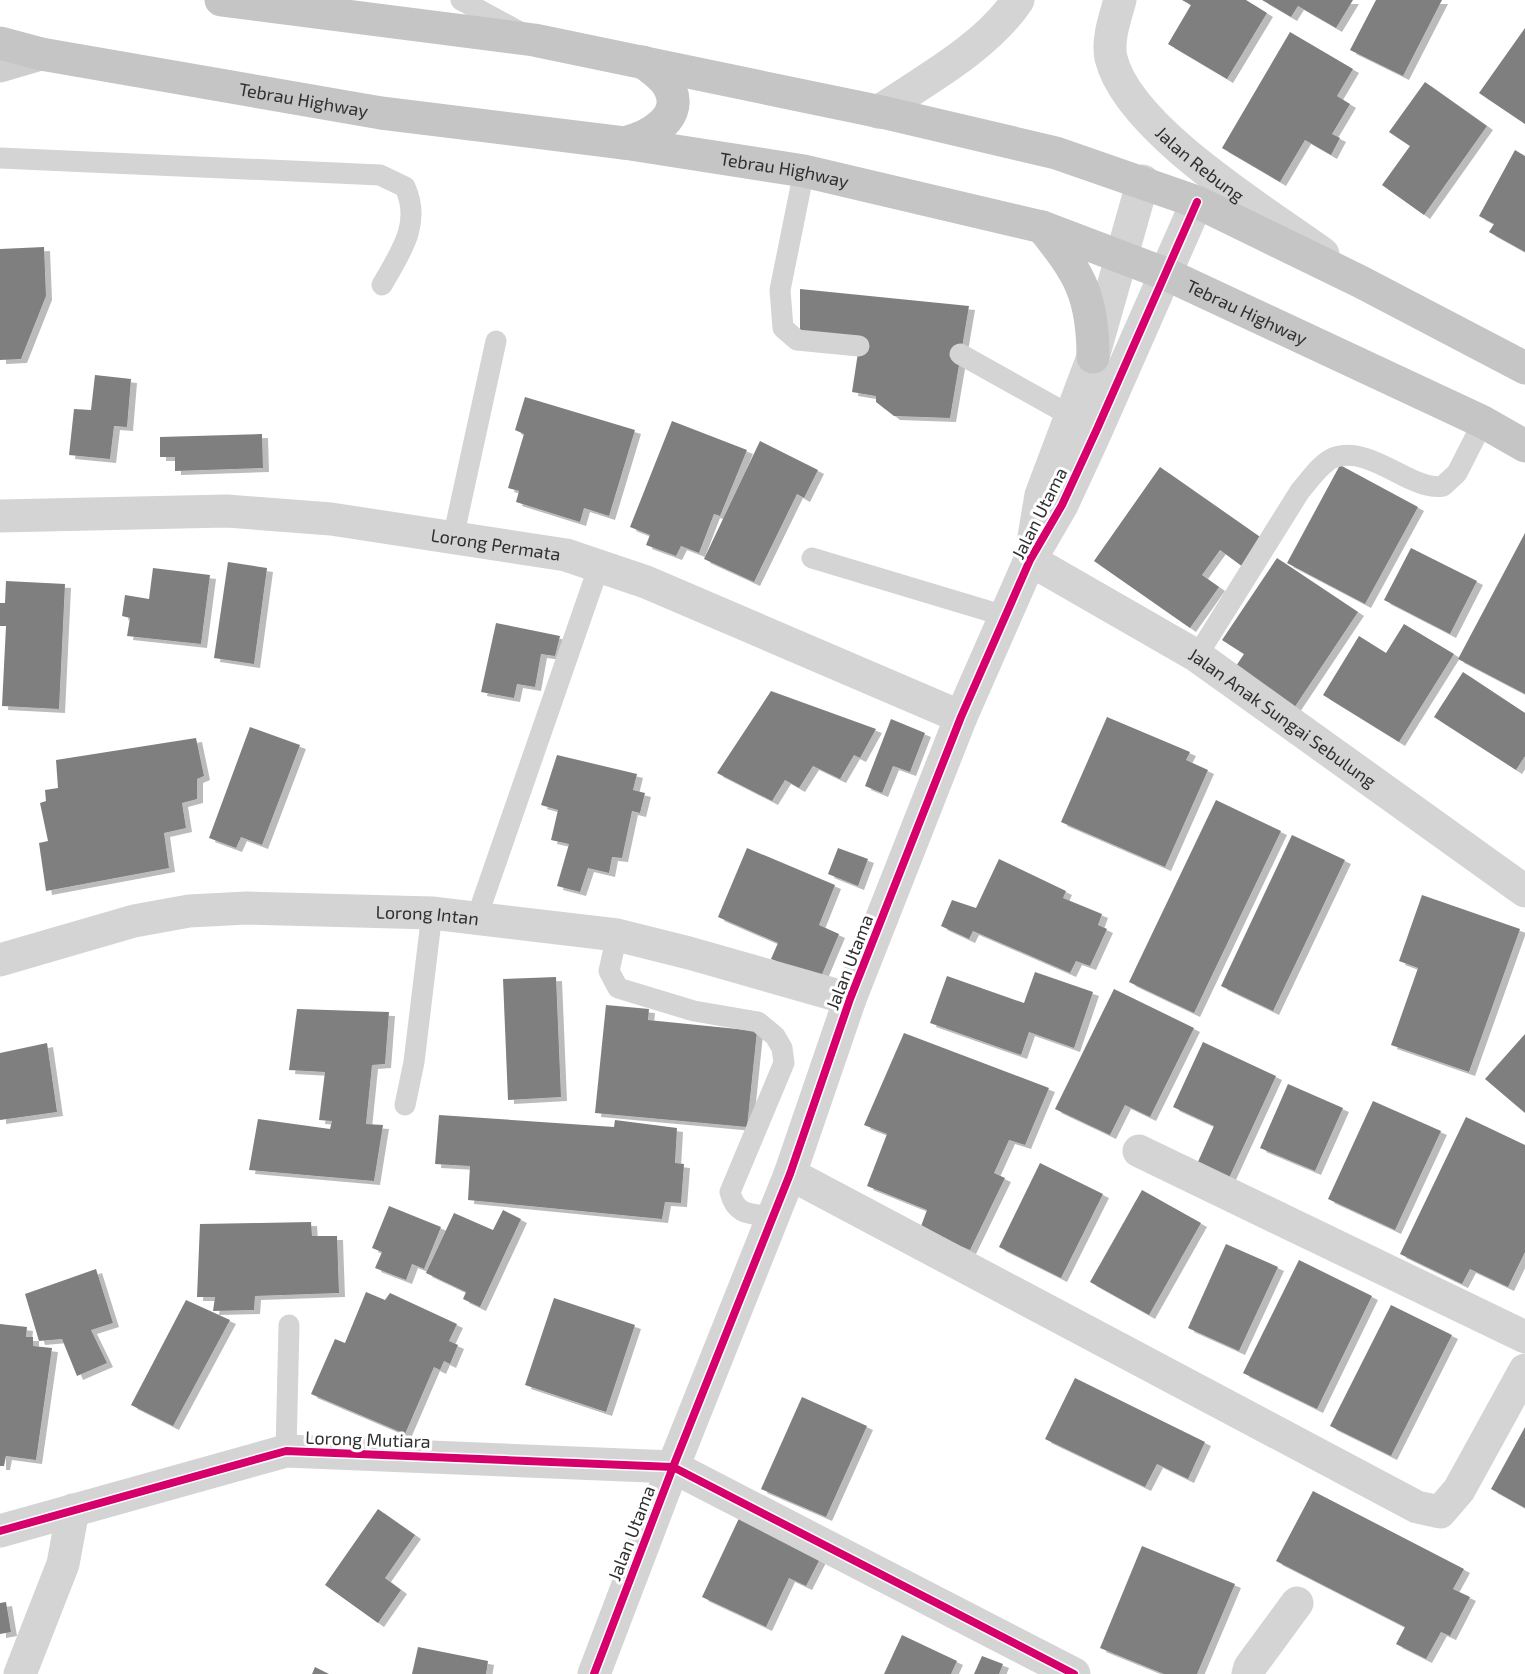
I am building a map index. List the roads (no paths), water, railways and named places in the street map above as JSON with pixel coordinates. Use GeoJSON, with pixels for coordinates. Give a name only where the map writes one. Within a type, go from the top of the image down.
{"type":"FeatureCollection","features":[{"type":"Feature","properties":{"kind":"highway"},"geometry":{"type":"LineString","coordinates":[[221,0],[534,40],[878,112],[1056,153],[1197,201],[1361,282],[1525,368]]}},
{"type":"Feature","properties":{"kind":"highway","name":"Tebrau Highway"},"geometry":{"type":"LineString","coordinates":[[0,43],[41,54],[381,113],[624,143],[804,171],[1042,227],[1166,274],[1482,422],[1525,446]]}},
{"type":"Feature","properties":{"kind":"highway"},"geometry":{"type":"LineString","coordinates":[[624,143],[645,138],[660,127],[671,114],[673,102],[669,86],[643,62]]}},
{"type":"Feature","properties":{"kind":"highway"},"geometry":{"type":"LineString","coordinates":[[1042,227],[1068,259],[1083,288],[1093,321],[1094,357]]}},
{"type":"Feature","properties":{"kind":"main road"},"geometry":{"type":"LineString","coordinates":[[0,66],[41,54]]}},
{"type":"Feature","properties":{"kind":"street"},"geometry":{"type":"LineString","coordinates":[[878,112],[979,40],[1007,16],[1018,0]]}},
{"type":"Feature","properties":{"kind":"street","name":"Jalan Rebung"},"geometry":{"type":"LineString","coordinates":[[1120,0],[1112,30],[1111,58],[1126,90],[1153,126],[1199,164],[1361,282]]}},
{"type":"Feature","properties":{"kind":"street","name":"Jalan Utama"},"geometry":{"type":"LineString","coordinates":[[1084,423],[1094,357],[1143,182]]}},
{"type":"Feature","properties":{"kind":"street","name":"Jalan Utama"},"geometry":{"type":"LineString","coordinates":[[594,1674],[673,1467],[774,1217],[850,999],[961,717],[1030,560],[1041,495],[1084,423],[1166,274],[1197,201]]}},
{"type":"Feature","properties":{"kind":"street","name":"Lorong Permata"},"geometry":{"type":"LineString","coordinates":[[0,516],[227,511],[331,519],[566,555],[646,582],[961,717]]}},
{"type":"Feature","properties":{"kind":"street","name":"Jalan Anak Sungai Sebulung"},"geometry":{"type":"LineString","coordinates":[[1030,560],[1197,656],[1525,891]]}},
{"type":"Feature","properties":{"kind":"street","name":"Lorong Intan"},"geometry":{"type":"LineString","coordinates":[[0,960],[134,921],[189,911],[247,908],[432,913],[477,916],[617,935],[850,999]]}},
{"type":"Feature","properties":{"kind":"street"},"geometry":{"type":"LineString","coordinates":[[1139,1151],[1525,1337]]}},
{"type":"Feature","properties":{"kind":"street"},"geometry":{"type":"LineString","coordinates":[[790,1174],[1417,1507],[1440,1512],[1459,1490],[1525,1370]]}},
{"type":"Feature","properties":{"kind":"street","name":"Lorong Mutiara"},"geometry":{"type":"LineString","coordinates":[[0,1531],[286,1451],[673,1467]]}},
{"type":"Feature","properties":{"kind":"street"},"geometry":{"type":"LineString","coordinates":[[673,1467],[1074,1674]]}},
{"type":"Feature","properties":{"kind":"street"},"geometry":{"type":"LineString","coordinates":[[20,1674],[63,1564],[73,1510]]}},
{"type":"Feature","properties":{"kind":"street"},"geometry":{"type":"LineString","coordinates":[[1248,1674],[1250,1667],[1297,1603]]}},
{"type":"Feature","properties":{"kind":"lane"},"geometry":{"type":"LineString","coordinates":[[461,0],[534,40]]}},
{"type":"Feature","properties":{"kind":"lane"},"geometry":{"type":"LineString","coordinates":[[0,158],[380,175],[405,187],[412,203],[410,237],[382,285]]}},
{"type":"Feature","properties":{"kind":"lane"},"geometry":{"type":"LineString","coordinates":[[804,171],[780,290],[783,328],[797,340],[860,346]]}},
{"type":"Feature","properties":{"kind":"lane"},"geometry":{"type":"LineString","coordinates":[[453,538],[496,341]]}},
{"type":"Feature","properties":{"kind":"lane"},"geometry":{"type":"LineString","coordinates":[[960,354],[1084,423]]}},
{"type":"Feature","properties":{"kind":"lane"},"geometry":{"type":"LineString","coordinates":[[1197,656],[1300,491],[1316,472],[1333,458],[1352,456],[1371,461],[1424,485],[1443,486],[1457,473],[1482,422]]}},
{"type":"Feature","properties":{"kind":"lane"},"geometry":{"type":"LineString","coordinates":[[812,558],[1005,616]]}},
{"type":"Feature","properties":{"kind":"lane"},"geometry":{"type":"LineString","coordinates":[[477,916],[599,566]]}},
{"type":"Feature","properties":{"kind":"lane"},"geometry":{"type":"LineString","coordinates":[[405,1106],[414,1062],[432,913]]}},
{"type":"Feature","properties":{"kind":"lane"},"geometry":{"type":"LineString","coordinates":[[617,935],[609,971],[618,988],[694,1011],[758,1022],[775,1036],[782,1048],[784,1063],[730,1192],[733,1205],[739,1211],[774,1217]]}},
{"type":"Feature","properties":{"kind":"lane"},"geometry":{"type":"LineString","coordinates":[[286,1451],[289,1325]]}}]}
